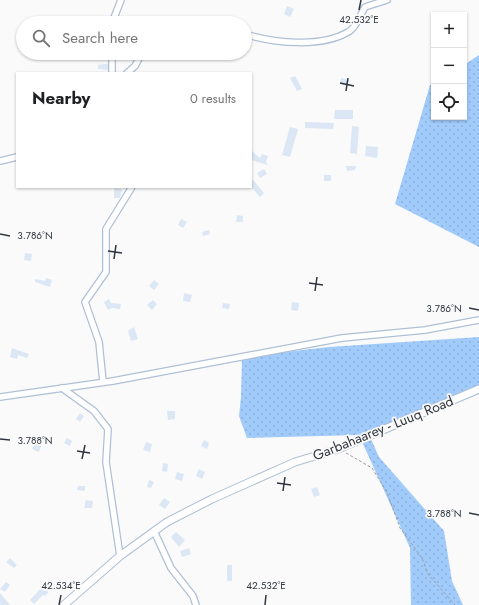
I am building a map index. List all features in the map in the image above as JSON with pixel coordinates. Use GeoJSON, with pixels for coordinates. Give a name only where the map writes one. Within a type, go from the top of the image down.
{"type":"FeatureCollection","features":[{"type":"Feature","properties":{"kind":"street"},"geometry":{"type":"LineString","coordinates":[[115,16],[121,0]]}},
{"type":"Feature","properties":{"kind":"street"},"geometry":{"type":"LineString","coordinates":[[252,36],[261,39],[319,43],[350,32],[366,7],[388,0]]}},
{"type":"Feature","properties":{"kind":"street"},"geometry":{"type":"LineString","coordinates":[[112,60],[112,72]]}},
{"type":"Feature","properties":{"kind":"street"},"geometry":{"type":"LineString","coordinates":[[128,72],[135,66],[138,60]]}},
{"type":"Feature","properties":{"kind":"street"},"geometry":{"type":"LineString","coordinates":[[0,161],[16,156]]}},
{"type":"Feature","properties":{"kind":"street"},"geometry":{"type":"LineString","coordinates":[[103,382],[99,342],[85,302],[106,272],[106,229],[131,188]]}},
{"type":"Feature","properties":{"kind":"street"},"geometry":{"type":"LineString","coordinates":[[0,397],[103,382],[342,338],[425,330],[479,320]]}},
{"type":"Feature","properties":{"kind":"street"},"geometry":{"type":"LineString","coordinates":[[62,388],[94,411],[108,429],[106,462],[120,556]]}},
{"type":"Feature","properties":{"kind":"street","name":"Garbahaarey - Luuq Road"},"geometry":{"type":"LineString","coordinates":[[64,605],[120,556],[167,522],[212,499],[295,462],[338,449],[479,389]]}},
{"type":"Feature","properties":{"kind":"street"},"geometry":{"type":"LineString","coordinates":[[154,532],[171,568],[193,596],[196,605]]}},
{"type":"Feature","properties":{"kind":"path"},"geometry":{"type":"LineString","coordinates":[[338,449],[372,468],[387,492],[400,528],[422,558],[428,574],[455,605]]}},
{"type":"Feature","properties":{"kind":"shaded area"},"geometry":{"type":"Polygon","coordinates":[[[479,55],[479,247],[395,204],[430,85],[431,120],[467,120],[467,63],[479,55]]]}},
{"type":"Feature","properties":{"kind":"shaded area"},"geometry":{"type":"Polygon","coordinates":[[[479,337],[479,394],[438,407],[370,437],[379,457],[444,531],[452,581],[463,605],[411,605],[410,548],[359,435],[247,438],[239,416],[242,357],[329,347],[479,337]]]}},
{"type":"Feature","properties":{"kind":"building"},"geometry":{"type":"Polygon","coordinates":[[[287,6],[294,9],[290,17],[284,14],[287,6]]]}},
{"type":"Feature","properties":{"kind":"building"},"geometry":{"type":"Polygon","coordinates":[[[108,64],[108,70],[98,69],[98,65],[108,64]]]}},
{"type":"Feature","properties":{"kind":"building"},"geometry":{"type":"Polygon","coordinates":[[[295,76],[302,89],[297,91],[290,78],[295,76]]]}},
{"type":"Feature","properties":{"kind":"building"},"geometry":{"type":"Polygon","coordinates":[[[341,78],[349,80],[348,86],[340,84],[341,78]]]}},
{"type":"Feature","properties":{"kind":"building"},"geometry":{"type":"Polygon","coordinates":[[[335,110],[353,110],[353,119],[334,119],[335,110]]]}},
{"type":"Feature","properties":{"kind":"building"},"geometry":{"type":"Polygon","coordinates":[[[305,122],[334,123],[333,129],[305,128],[305,122]]]}},
{"type":"Feature","properties":{"kind":"building"},"geometry":{"type":"Polygon","coordinates":[[[352,126],[359,127],[357,154],[350,153],[352,126]]]}},
{"type":"Feature","properties":{"kind":"building"},"geometry":{"type":"Polygon","coordinates":[[[290,127],[298,129],[290,157],[282,155],[290,127]]]}},
{"type":"Feature","properties":{"kind":"building"},"geometry":{"type":"Polygon","coordinates":[[[366,146],[378,147],[377,158],[365,156],[366,146]]]}},
{"type":"Feature","properties":{"kind":"building"},"geometry":{"type":"Polygon","coordinates":[[[252,151],[260,158],[262,154],[268,156],[266,162],[268,165],[252,160],[252,151]]]}},
{"type":"Feature","properties":{"kind":"building"},"geometry":{"type":"Polygon","coordinates":[[[346,166],[356,166],[355,170],[347,171],[346,166]]]}},
{"type":"Feature","properties":{"kind":"building"},"geometry":{"type":"Polygon","coordinates":[[[264,169],[267,174],[260,178],[257,173],[264,169]]]}},
{"type":"Feature","properties":{"kind":"building"},"geometry":{"type":"Polygon","coordinates":[[[324,175],[331,175],[331,181],[324,181],[324,175]]]}},
{"type":"Feature","properties":{"kind":"building"},"geometry":{"type":"Polygon","coordinates":[[[253,180],[264,193],[260,197],[252,188],[253,180]]]}},
{"type":"Feature","properties":{"kind":"building"},"geometry":{"type":"Polygon","coordinates":[[[114,188],[122,189],[120,198],[114,198],[114,188]]]}},
{"type":"Feature","properties":{"kind":"building"},"geometry":{"type":"Polygon","coordinates":[[[237,215],[243,216],[243,222],[236,222],[237,215]]]}},
{"type":"Feature","properties":{"kind":"building"},"geometry":{"type":"Polygon","coordinates":[[[181,219],[187,222],[183,228],[178,225],[181,219]]]}},
{"type":"Feature","properties":{"kind":"building"},"geometry":{"type":"Polygon","coordinates":[[[209,230],[210,234],[203,236],[202,232],[209,230]]]}},
{"type":"Feature","properties":{"kind":"building"},"geometry":{"type":"Polygon","coordinates":[[[25,253],[32,254],[31,261],[24,260],[25,253]]]}},
{"type":"Feature","properties":{"kind":"building"},"geometry":{"type":"Polygon","coordinates":[[[46,278],[52,280],[50,287],[35,282],[35,279],[45,281],[46,278]]]}},
{"type":"Feature","properties":{"kind":"building"},"geometry":{"type":"Polygon","coordinates":[[[154,280],[159,284],[154,290],[149,286],[154,280]]]}},
{"type":"Feature","properties":{"kind":"building"},"geometry":{"type":"Polygon","coordinates":[[[184,293],[192,295],[190,302],[183,301],[184,293]]]}},
{"type":"Feature","properties":{"kind":"building"},"geometry":{"type":"Polygon","coordinates":[[[109,299],[111,303],[121,304],[120,309],[112,308],[108,310],[104,302],[109,299]]]}},
{"type":"Feature","properties":{"kind":"building"},"geometry":{"type":"Polygon","coordinates":[[[153,300],[157,304],[152,310],[147,305],[153,300]]]}},
{"type":"Feature","properties":{"kind":"building"},"geometry":{"type":"Polygon","coordinates":[[[292,302],[299,303],[298,311],[291,310],[292,302]]]}},
{"type":"Feature","properties":{"kind":"building"},"geometry":{"type":"Polygon","coordinates":[[[223,303],[230,304],[229,309],[222,308],[223,303]]]}},
{"type":"Feature","properties":{"kind":"building"},"geometry":{"type":"Polygon","coordinates":[[[134,327],[138,339],[131,341],[128,331],[134,327]]]}},
{"type":"Feature","properties":{"kind":"building"},"geometry":{"type":"Polygon","coordinates":[[[12,348],[29,354],[27,358],[18,355],[17,359],[10,357],[12,348]]]}},
{"type":"Feature","properties":{"kind":"building"},"geometry":{"type":"Polygon","coordinates":[[[167,411],[175,411],[175,419],[168,420],[167,411]]]}},
{"type":"Feature","properties":{"kind":"building"},"geometry":{"type":"Polygon","coordinates":[[[80,413],[84,416],[80,422],[76,419],[80,413]]]}},
{"type":"Feature","properties":{"kind":"building"},"geometry":{"type":"Polygon","coordinates":[[[67,438],[72,441],[70,446],[64,443],[67,438]]]}},
{"type":"Feature","properties":{"kind":"building"},"geometry":{"type":"Polygon","coordinates":[[[204,440],[209,443],[207,449],[201,446],[204,440]]]}},
{"type":"Feature","properties":{"kind":"building"},"geometry":{"type":"Polygon","coordinates":[[[146,442],[152,444],[150,452],[143,450],[146,442]]]}},
{"type":"Feature","properties":{"kind":"building"},"geometry":{"type":"Polygon","coordinates":[[[34,443],[41,446],[39,452],[32,449],[34,443]]]}},
{"type":"Feature","properties":{"kind":"building"},"geometry":{"type":"Polygon","coordinates":[[[163,463],[168,464],[167,472],[162,471],[163,463]]]}},
{"type":"Feature","properties":{"kind":"building"},"geometry":{"type":"Polygon","coordinates":[[[199,469],[205,472],[202,479],[196,476],[199,469]]]}},
{"type":"Feature","properties":{"kind":"building"},"geometry":{"type":"Polygon","coordinates":[[[177,472],[184,474],[182,481],[175,479],[177,472]]]}},
{"type":"Feature","properties":{"kind":"building"},"geometry":{"type":"Polygon","coordinates":[[[149,480],[154,482],[151,488],[147,487],[149,480]]]}},
{"type":"Feature","properties":{"kind":"building"},"geometry":{"type":"Polygon","coordinates":[[[78,486],[85,486],[85,491],[77,490],[78,486]]]}},
{"type":"Feature","properties":{"kind":"building"},"geometry":{"type":"Polygon","coordinates":[[[317,487],[320,495],[314,497],[311,489],[317,487]]]}},
{"type":"Feature","properties":{"kind":"building"},"geometry":{"type":"Polygon","coordinates":[[[164,498],[170,502],[165,509],[159,505],[164,498]]]}},
{"type":"Feature","properties":{"kind":"building"},"geometry":{"type":"Polygon","coordinates":[[[86,500],[93,501],[92,508],[84,508],[86,500]]]}},
{"type":"Feature","properties":{"kind":"building"},"geometry":{"type":"Polygon","coordinates":[[[176,532],[185,540],[179,547],[171,537],[176,532]]]}},
{"type":"Feature","properties":{"kind":"building"},"geometry":{"type":"Polygon","coordinates":[[[189,548],[191,554],[182,557],[180,551],[189,548]]]}},
{"type":"Feature","properties":{"kind":"building"},"geometry":{"type":"Polygon","coordinates":[[[10,558],[17,565],[14,568],[6,562],[10,558]]]}},
{"type":"Feature","properties":{"kind":"building"},"geometry":{"type":"Polygon","coordinates":[[[227,565],[232,565],[232,581],[227,581],[227,565]]]}},
{"type":"Feature","properties":{"kind":"building"},"geometry":{"type":"Polygon","coordinates":[[[6,582],[10,585],[5,592],[0,589],[6,582]]]}},
{"type":"Feature","properties":{"kind":"building"},"geometry":{"type":"Polygon","coordinates":[[[42,587],[49,592],[45,596],[43,595],[34,604],[30,600],[42,587]]]}},
{"type":"Feature","properties":{"kind":"building"},"geometry":{"type":"Polygon","coordinates":[[[0,593],[10,605],[0,605],[0,593]]]}}]}
